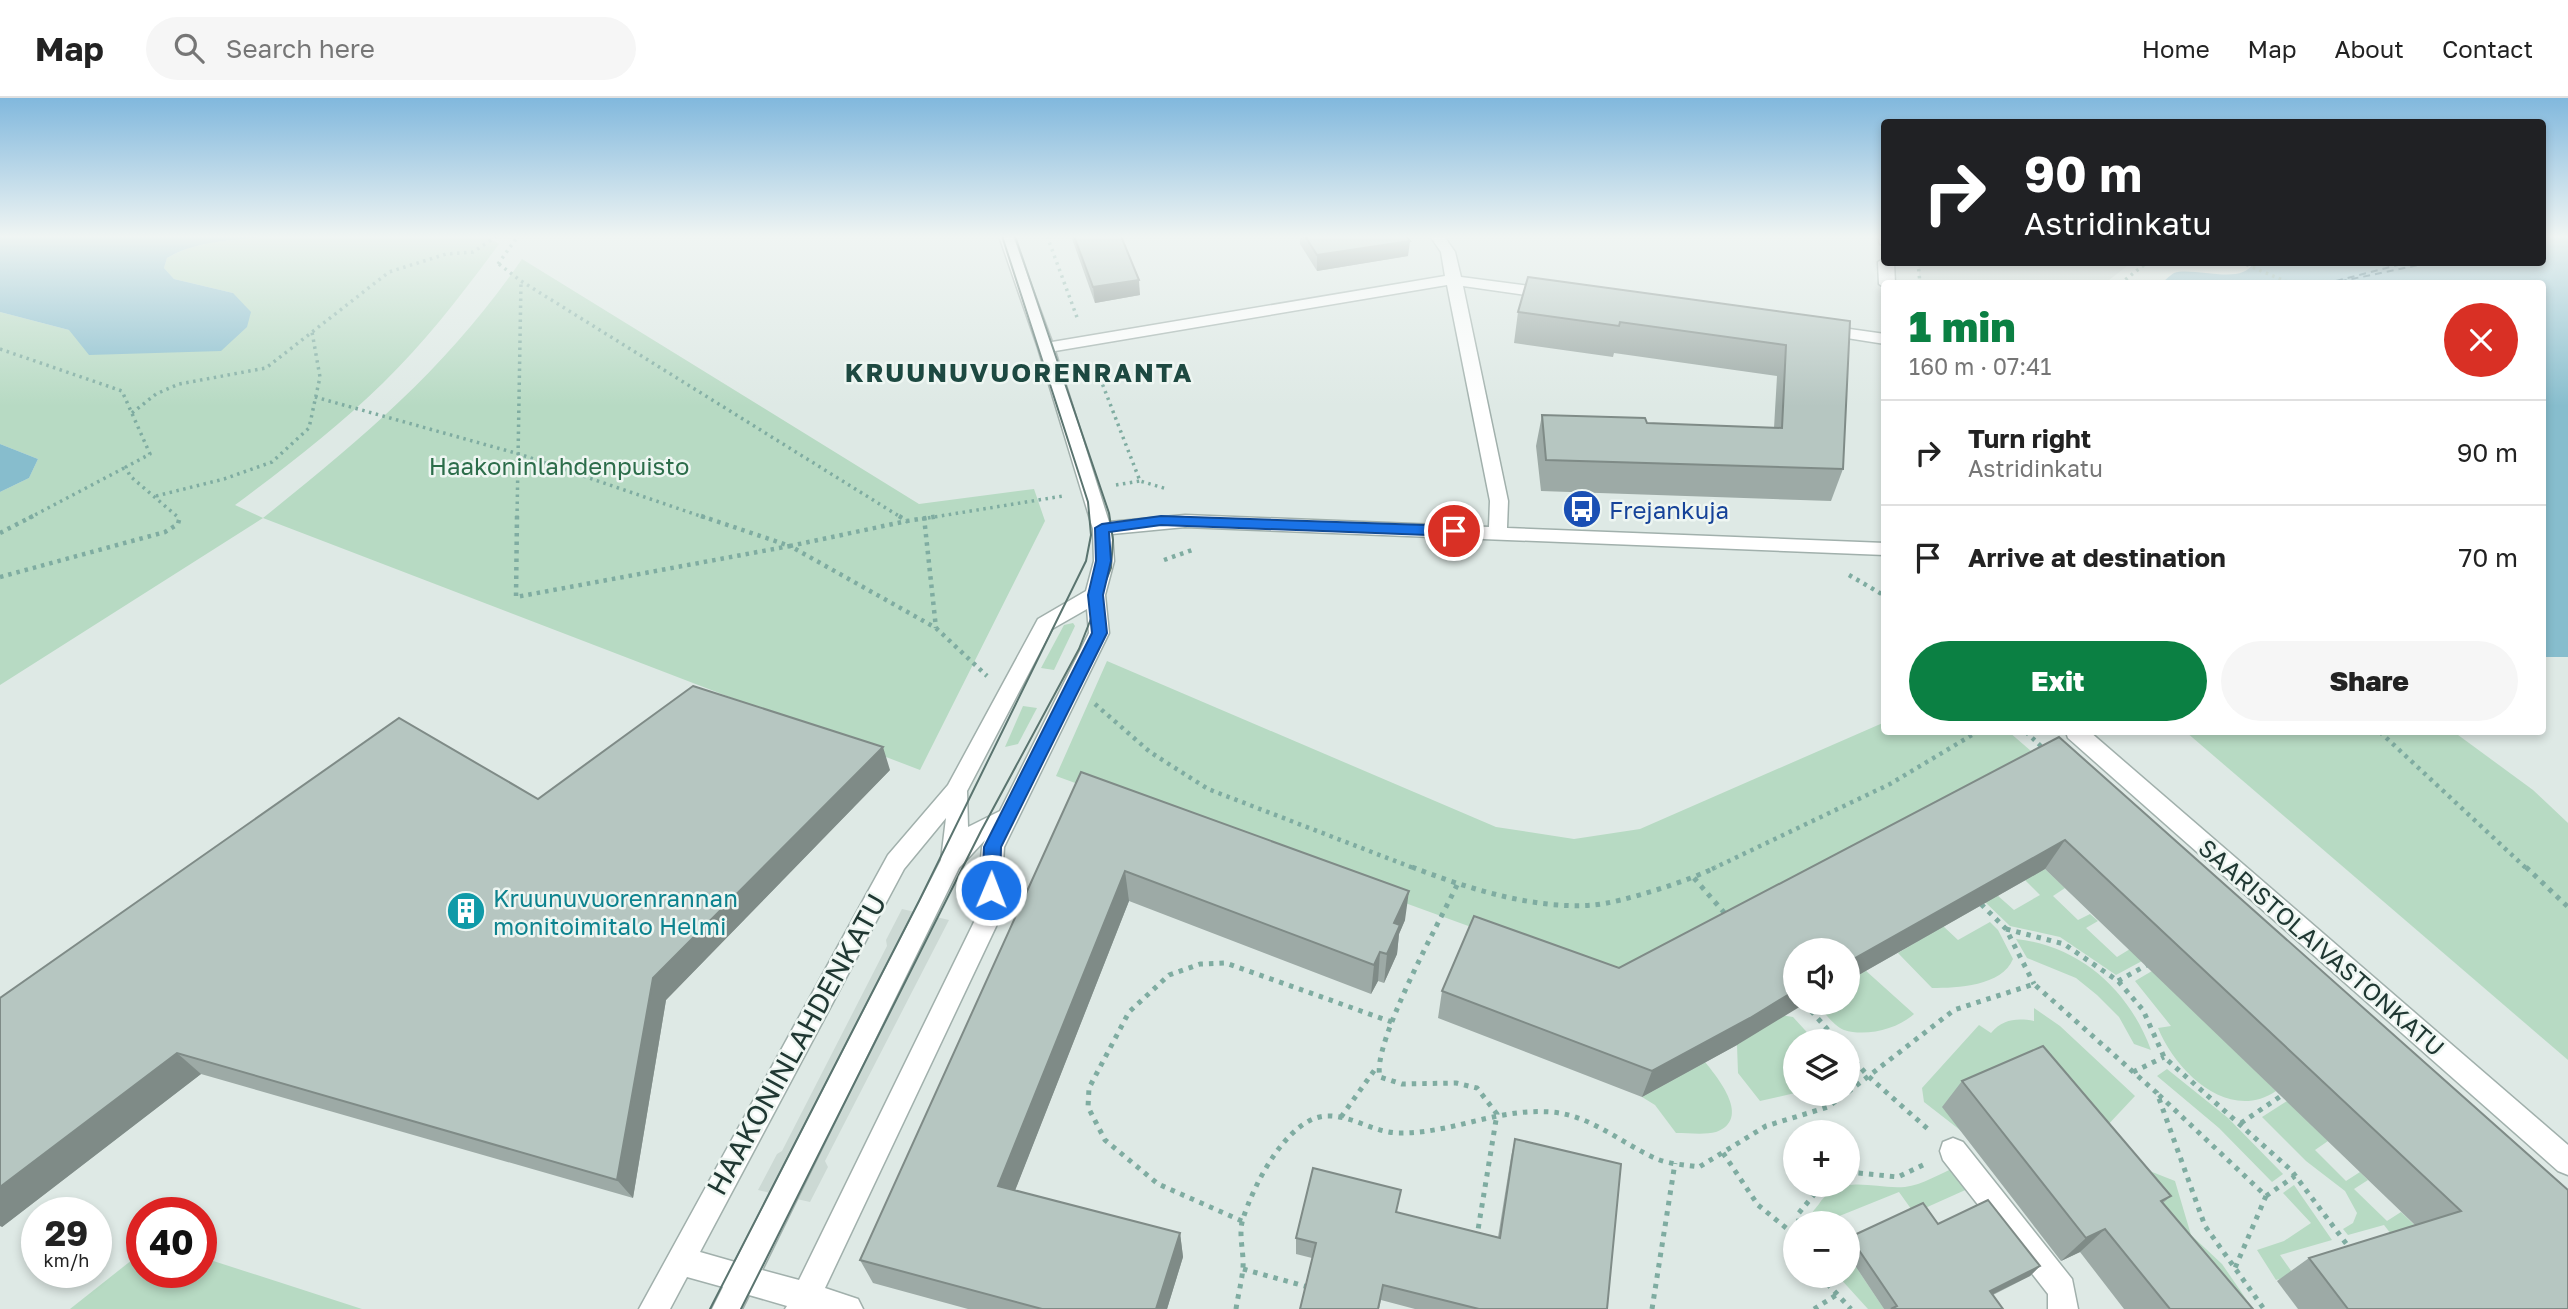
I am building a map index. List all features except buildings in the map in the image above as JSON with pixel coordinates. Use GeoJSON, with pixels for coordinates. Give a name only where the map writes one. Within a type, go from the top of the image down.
{"type":"FeatureCollection","features":[{"type":"Feature","properties":{"kind":"street"},"geometry":{"type":"LineString","coordinates":[[803,1303],[988,918],[993,847],[1099,633],[1096,595],[1104,561],[1102,528],[1026,293]]}},
{"type":"Feature","properties":{"kind":"street"},"geometry":{"type":"LineString","coordinates":[[1046,348],[1376,293]]}},
{"type":"Feature","properties":{"kind":"street"},"geometry":{"type":"LineString","coordinates":[[1454,293],[1499,501],[1498,532]]}},
{"type":"Feature","properties":{"kind":"street"},"geometry":{"type":"LineString","coordinates":[[1543,293],[1576,297]]}},
{"type":"Feature","properties":{"kind":"street"},"geometry":{"type":"LineString","coordinates":[[1811,328],[1881,338]]}},
{"type":"Feature","properties":{"kind":"street"},"geometry":{"type":"LineString","coordinates":[[1102,528],[1185,521],[1881,549]]}},
{"type":"Feature","properties":{"kind":"street","name":"HAAKONINLAHDENKATU"},"geometry":{"type":"LineString","coordinates":[[654,1309],[896,862],[956,791],[1045,624],[1096,595]]}},
{"type":"Feature","properties":{"kind":"street","name":"SAARISTOLAIVASTONKATU"},"geometry":{"type":"LineString","coordinates":[[2079,735],[2568,1162]]}},
{"type":"Feature","properties":{"kind":"street","name":"HAAKONINLAHDENKATU"},"geometry":{"type":"LineString","coordinates":[[951,863],[958,822],[956,791]]}},
{"type":"Feature","properties":{"kind":"street","name":"HAAKONINLAHDENKATU"},"geometry":{"type":"LineString","coordinates":[[727,1309],[951,863],[981,829],[1006,818]]}},
{"type":"Feature","properties":{"kind":"street"},"geometry":{"type":"LineString","coordinates":[[1953,1151],[2062,1289],[2063,1309]]}},
{"type":"Feature","properties":{"kind":"street"},"geometry":{"type":"LineString","coordinates":[[681,1261],[743,1279],[803,1303],[848,1309]]}},
{"type":"Feature","properties":{"kind":"path"},"geometry":{"type":"LineString","coordinates":[[132,413],[156,394],[179,384],[265,368],[363,293]]}},
{"type":"Feature","properties":{"kind":"path"},"geometry":{"type":"LineString","coordinates":[[521,293],[516,597],[790,546],[924,517],[1055,497]]}},
{"type":"Feature","properties":{"kind":"path"},"geometry":{"type":"LineString","coordinates":[[540,293],[907,521]]}},
{"type":"Feature","properties":{"kind":"path"},"geometry":{"type":"LineString","coordinates":[[1068,293],[1140,481],[1167,489]]}},
{"type":"Feature","properties":{"kind":"path"},"geometry":{"type":"LineString","coordinates":[[156,496],[224,479],[272,462],[309,428],[320,377],[312,332]]}},
{"type":"Feature","properties":{"kind":"path"},"geometry":{"type":"LineString","coordinates":[[0,349],[122,391],[150,454],[0,533]]}},
{"type":"Feature","properties":{"kind":"path"},"geometry":{"type":"LineString","coordinates":[[315,397],[519,454],[790,546],[936,628],[991,680]]}},
{"type":"Feature","properties":{"kind":"path"},"geometry":{"type":"LineString","coordinates":[[0,577],[165,532],[178,524],[180,515],[130,476],[127,467]]}},
{"type":"Feature","properties":{"kind":"path"},"geometry":{"type":"LineString","coordinates":[[924,517],[936,628]]}},
{"type":"Feature","properties":{"kind":"path"},"geometry":{"type":"LineString","coordinates":[[1091,701],[1150,752],[1208,789],[1457,885],[1530,901],[1594,905],[1694,878],[1890,784],[1972,735]]}},
{"type":"Feature","properties":{"kind":"path"},"geometry":{"type":"LineString","coordinates":[[2029,735],[2050,754]]}},
{"type":"Feature","properties":{"kind":"path"},"geometry":{"type":"LineString","coordinates":[[2383,735],[2568,907]]}},
{"type":"Feature","properties":{"kind":"path"},"geometry":{"type":"LineString","coordinates":[[1694,878],[1731,920]]}},
{"type":"Feature","properties":{"kind":"path"},"geometry":{"type":"LineString","coordinates":[[1341,1117],[1377,1067],[1392,1022],[1457,885]]}},
{"type":"Feature","properties":{"kind":"path"},"geometry":{"type":"LineString","coordinates":[[1981,904],[2006,929],[2034,984],[2157,1093],[2266,1196]]}},
{"type":"Feature","properties":{"kind":"path"},"geometry":{"type":"LineString","coordinates":[[2006,929],[2064,944],[2118,981],[2143,1010],[2164,1057],[2241,1123],[2295,1176],[2356,1256]]}},
{"type":"Feature","properties":{"kind":"path"},"geometry":{"type":"LineString","coordinates":[[1242,1221],[1157,1184],[1105,1140],[1088,1107],[1089,1088],[1129,1012],[1169,975],[1200,964],[1226,963],[1392,1022]]}},
{"type":"Feature","properties":{"kind":"path"},"geometry":{"type":"LineString","coordinates":[[2118,981],[2147,965]]}},
{"type":"Feature","properties":{"kind":"path"},"geometry":{"type":"LineString","coordinates":[[1860,1082],[1954,1010],[2034,984]]}},
{"type":"Feature","properties":{"kind":"path"},"geometry":{"type":"LineString","coordinates":[[1815,1015],[1827,1029]]}},
{"type":"Feature","properties":{"kind":"path"},"geometry":{"type":"LineString","coordinates":[[2133,1072],[2164,1057]]}},
{"type":"Feature","properties":{"kind":"path"},"geometry":{"type":"LineString","coordinates":[[1377,1067],[1380,1077],[1402,1084],[1456,1083],[1477,1088],[1497,1114],[1476,1244]]}},
{"type":"Feature","properties":{"kind":"path"},"geometry":{"type":"LineString","coordinates":[[1860,1067],[1953,1151],[1898,1177],[1860,1173]]}},
{"type":"Feature","properties":{"kind":"path"},"geometry":{"type":"LineString","coordinates":[[2157,1093],[2205,1227],[2264,1309]]}},
{"type":"Feature","properties":{"kind":"path"},"geometry":{"type":"LineString","coordinates":[[2241,1123],[2281,1096]]}},
{"type":"Feature","properties":{"kind":"path"},"geometry":{"type":"LineString","coordinates":[[1236,1309],[1243,1269],[1242,1221],[1278,1147],[1304,1124],[1323,1116],[1341,1117],[1396,1133],[1436,1131],[1497,1114],[1552,1112],[1587,1121],[1659,1160],[1699,1167],[1766,1126],[1829,1106]]}},
{"type":"Feature","properties":{"kind":"path"},"geometry":{"type":"LineString","coordinates":[[1723,1153],[1758,1205],[1783,1225]]}},
{"type":"Feature","properties":{"kind":"path"},"geometry":{"type":"LineString","coordinates":[[1652,1309],[1675,1163]]}},
{"type":"Feature","properties":{"kind":"path"},"geometry":{"type":"LineString","coordinates":[[2235,1269],[2266,1196],[2295,1176]]}},
{"type":"Feature","properties":{"kind":"path"},"geometry":{"type":"LineString","coordinates":[[1800,1211],[1812,1197]]}},
{"type":"Feature","properties":{"kind":"path"},"geometry":{"type":"LineString","coordinates":[[1243,1269],[1323,1289]]}},
{"type":"Feature","properties":{"kind":"path"},"geometry":{"type":"LineString","coordinates":[[1832,1288],[1851,1309]]}},
{"type":"Feature","properties":{"kind":"path"},"geometry":{"type":"LineString","coordinates":[[1814,1309],[1838,1294]]}},
{"type":"Feature","properties":{"kind":"shaded area"},"geometry":{"type":"Polygon","coordinates":[[[902,909],[949,920],[825,1161],[828,1167],[810,1202],[758,1190],[777,1154],[782,1151],[887,946],[886,940],[902,909]]]}},
{"type":"Feature","properties":{"kind":"green space"},"geometry":{"type":"Polygon","coordinates":[[[231,293],[462,293],[414,350],[366,400],[235,505],[263,518],[0,685],[0,492],[29,478],[38,459],[0,444],[0,312],[69,330],[233,293],[231,293]]]}},
{"type":"Feature","properties":{"kind":"green space","name":"Haakoninlahdenpuisto"},"geometry":{"type":"Polygon","coordinates":[[[498,293],[576,293],[919,504],[1034,489],[1045,521],[920,770],[263,518],[336,459],[403,399],[465,334],[498,293]]]}},
{"type":"Feature","properties":{"kind":"green space"},"geometry":{"type":"Polygon","coordinates":[[[1073,623],[1075,626],[1054,670],[1041,668],[1064,625],[1073,623]]]}},
{"type":"Feature","properties":{"kind":"green space"},"geometry":{"type":"Polygon","coordinates":[[[1107,661],[1496,827],[1574,839],[1640,829],[1881,724],[1881,735],[2012,735],[2031,751],[1606,976],[1056,776],[1107,661]]]}},
{"type":"Feature","properties":{"kind":"green space"},"geometry":{"type":"Polygon","coordinates":[[[1023,706],[1037,708],[1018,744],[1005,747],[1023,706]]]}},
{"type":"Feature","properties":{"kind":"green space"},"geometry":{"type":"Polygon","coordinates":[[[2189,735],[2458,735],[2533,790],[2568,823],[2568,1060],[2189,735]]]}},
{"type":"Feature","properties":{"kind":"green space"},"geometry":{"type":"Polygon","coordinates":[[[2045,869],[2065,888],[2053,896],[2078,920],[2090,914],[2098,921],[2086,928],[2117,957],[2130,949],[2142,961],[2116,975],[2060,937],[2010,926],[1985,902],[1997,895],[2014,910],[2040,895],[2024,879],[2045,869]]]}},
{"type":"Feature","properties":{"kind":"green space"},"geometry":{"type":"Polygon","coordinates":[[[1990,922],[1998,930],[2013,959],[1999,975],[1978,984],[1932,988],[1898,953],[1943,926],[1958,940],[1990,922]]]}},
{"type":"Feature","properties":{"kind":"green space"},"geometry":{"type":"Polygon","coordinates":[[[2016,939],[2061,951],[2081,961],[2099,975],[2130,1008],[2151,1050],[2134,1044],[2119,1017],[2097,995],[2076,978],[2027,958],[2016,939]]]}},
{"type":"Feature","properties":{"kind":"green space"},"geometry":{"type":"Polygon","coordinates":[[[1865,970],[1914,1014],[1891,1028],[1872,1032],[1860,1033],[1860,1029],[1840,1028],[1827,1015],[1860,1015],[1860,973],[1865,970]]]}},
{"type":"Feature","properties":{"kind":"green space"},"geometry":{"type":"Polygon","coordinates":[[[2152,971],[2276,1091],[2258,1099],[2240,1101],[2223,1097],[2191,1076],[2166,1045],[2158,1028],[2171,1026],[2135,981],[2152,971]]]}},
{"type":"Feature","properties":{"kind":"green space"},"geometry":{"type":"Polygon","coordinates":[[[2034,1008],[2060,1026],[2135,1096],[2105,1128],[2137,1166],[2175,1181],[2191,1235],[2222,1264],[2253,1309],[1960,1130],[1924,1102],[1922,1088],[1979,1025],[1991,1033],[2000,1025],[2011,1021],[2034,1021],[2034,1008]]]}},
{"type":"Feature","properties":{"kind":"green space"},"geometry":{"type":"Polygon","coordinates":[[[1781,1015],[1793,1017],[1804,1029],[1783,1029],[1783,1096],[1760,1101],[1738,1073],[1737,1045],[1781,1015]]]}},
{"type":"Feature","properties":{"kind":"green space"},"geometry":{"type":"Polygon","coordinates":[[[1705,1062],[1729,1098],[1731,1118],[1726,1126],[1716,1132],[1676,1133],[1655,1105],[1642,1097],[1705,1062]]]}},
{"type":"Feature","properties":{"kind":"green space"},"geometry":{"type":"Polygon","coordinates":[[[2167,1069],[2228,1118],[2283,1174],[2272,1182],[2219,1128],[2157,1076],[2167,1069]]]}},
{"type":"Feature","properties":{"kind":"green space"},"geometry":{"type":"Polygon","coordinates":[[[2287,1101],[2328,1141],[2315,1150],[2346,1181],[2360,1172],[2368,1180],[2354,1189],[2387,1221],[2401,1212],[2425,1235],[2398,1243],[2384,1225],[2348,1235],[2343,1229],[2353,1223],[2357,1213],[2345,1191],[2306,1161],[2262,1117],[2287,1101]]]}},
{"type":"Feature","properties":{"kind":"green space"},"geometry":{"type":"Polygon","coordinates":[[[1956,1167],[1972,1187],[1914,1213],[1899,1192],[1852,1211],[1813,1211],[1825,1197],[1860,1197],[1860,1185],[1905,1187],[1956,1167]]]}},
{"type":"Feature","properties":{"kind":"green space"},"geometry":{"type":"Polygon","coordinates":[[[2294,1185],[2332,1240],[2280,1255],[2294,1275],[2276,1280],[2257,1250],[2284,1241],[2311,1223],[2283,1193],[2294,1185]]]}},
{"type":"Feature","properties":{"kind":"green space"},"geometry":{"type":"Polygon","coordinates":[[[217,1262],[362,1309],[70,1309],[97,1288],[112,1288],[112,1276],[126,1265],[126,1288],[217,1288],[217,1262]]]}},
{"type":"Feature","properties":{"kind":"green space"},"geometry":{"type":"Polygon","coordinates":[[[1860,1273],[1884,1309],[1868,1309],[1849,1288],[1860,1288],[1860,1273]]]}},
{"type":"Feature","properties":{"kind":"water"},"geometry":{"type":"Polygon","coordinates":[[[0,293],[231,293],[251,312],[247,327],[221,351],[89,355],[69,330],[0,312],[0,293]]]}},
{"type":"Feature","properties":{"kind":"water"},"geometry":{"type":"Polygon","coordinates":[[[2546,293],[2568,293],[2568,657],[2546,657],[2546,293]]]}},
{"type":"Feature","properties":{"kind":"water"},"geometry":{"type":"Polygon","coordinates":[[[0,444],[38,459],[29,478],[0,492],[0,444]]]}},
{"type":"Feature","properties":{"kind":"tram line"},"geometry":{"type":"LineString","coordinates":[[710,1309],[919,901],[1086,561],[1091,535],[1088,502],[1020,293]]}},
{"type":"Feature","properties":{"kind":"tram line"},"geometry":{"type":"LineString","coordinates":[[741,1309],[981,831],[1079,649],[1111,568],[1113,540],[1109,513],[1034,293]]}},
{"type":"Feature","properties":{"kind":"place","name":"Frejankuja"},"geometry":{"type":"Point","coordinates":[1582,509]}},
{"type":"Feature","properties":{"kind":"place","name":"Kruunuvuorenrannan monitoimitalo Helmi"},"geometry":{"type":"Point","coordinates":[466,911]}},
{"type":"Feature","properties":{"kind":"district","name":"KRUUNUVUORENRANTA"},"geometry":{"type":"Point","coordinates":[1019,372]}},
{"type":"Feature","properties":{"kind":"route"},"geometry":{"type":"LineString","coordinates":[[991,890],[993,847],[1099,633],[1096,595],[1104,561],[1102,528],[1185,521],[1454,531]]}}]}
